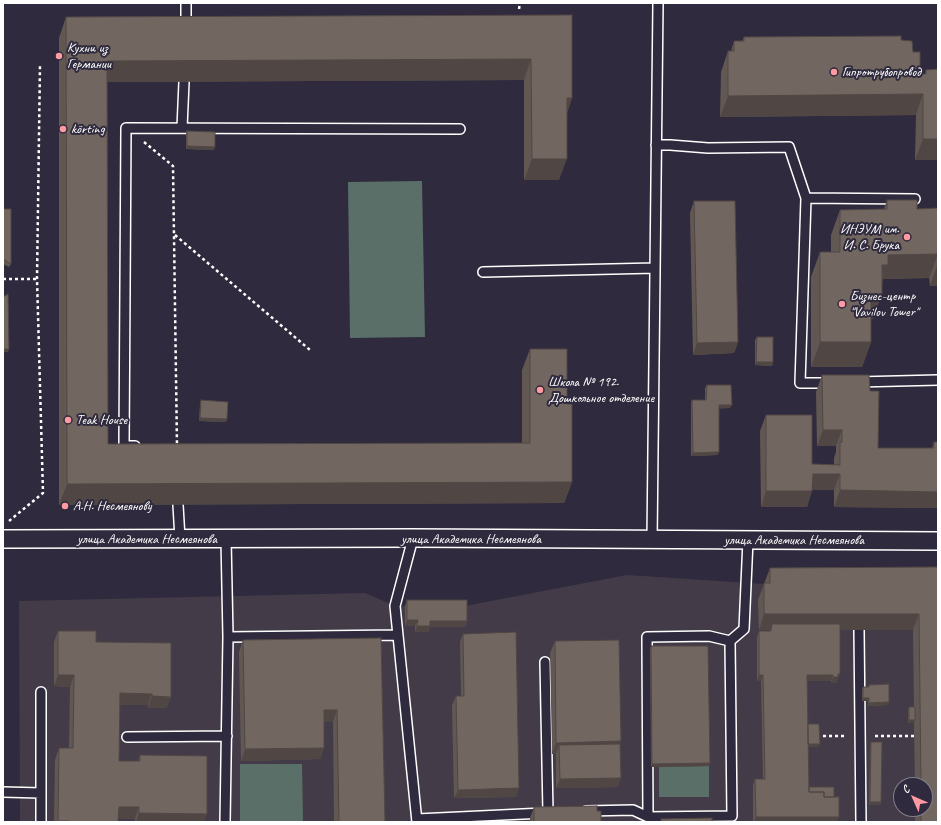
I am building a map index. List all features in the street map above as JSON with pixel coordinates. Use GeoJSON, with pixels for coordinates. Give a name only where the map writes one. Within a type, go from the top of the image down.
{"type":"FeatureCollection","features":[{"type":"Feature","properties":{"kind":"street","name":"улица Академика Несмеянова"},"geometry":{"type":"LineString","coordinates":[[3,539],[413,538],[938,541]]}},
{"type":"Feature","properties":{"kind":"lane"},"geometry":{"type":"LineString","coordinates":[[185,37],[186,3]]}},
{"type":"Feature","properties":{"kind":"lane"},"geometry":{"type":"LineString","coordinates":[[652,540],[658,3]]}},
{"type":"Feature","properties":{"kind":"lane"},"geometry":{"type":"LineString","coordinates":[[182,128],[184,82]]}},
{"type":"Feature","properties":{"kind":"lane"},"geometry":{"type":"LineString","coordinates":[[147,446],[124,446],[126,128],[460,129]]}},
{"type":"Feature","properties":{"kind":"lane"},"geometry":{"type":"LineString","coordinates":[[656,145],[708,148],[789,148],[806,198],[800,383],[938,380]]}},
{"type":"Feature","properties":{"kind":"lane"},"geometry":{"type":"LineString","coordinates":[[806,198],[915,199]]}},
{"type":"Feature","properties":{"kind":"lane"},"geometry":{"type":"LineString","coordinates":[[483,272],[655,268]]}},
{"type":"Feature","properties":{"kind":"lane"},"geometry":{"type":"LineString","coordinates":[[178,505],[180,539]]}},
{"type":"Feature","properties":{"kind":"lane"},"geometry":{"type":"LineString","coordinates":[[413,538],[395,606],[417,820],[552,812],[545,662]]}},
{"type":"Feature","properties":{"kind":"lane"},"geometry":{"type":"LineString","coordinates":[[225,822],[228,637],[226,539]]}},
{"type":"Feature","properties":{"kind":"lane"},"geometry":{"type":"LineString","coordinates":[[579,812],[633,810],[648,817],[732,819],[730,642],[744,629],[748,540]]}},
{"type":"Feature","properties":{"kind":"lane"},"geometry":{"type":"LineString","coordinates":[[859,630],[861,822]]}},
{"type":"Feature","properties":{"kind":"lane"},"geometry":{"type":"LineString","coordinates":[[228,637],[398,635]]}},
{"type":"Feature","properties":{"kind":"lane"},"geometry":{"type":"LineString","coordinates":[[648,817],[647,637],[709,636],[730,642]]}},
{"type":"Feature","properties":{"kind":"lane"},"geometry":{"type":"LineString","coordinates":[[41,692],[41,822]]}},
{"type":"Feature","properties":{"kind":"lane"},"geometry":{"type":"LineString","coordinates":[[127,737],[227,736]]}},
{"type":"Feature","properties":{"kind":"lane"},"geometry":{"type":"LineString","coordinates":[[3,792],[41,793]]}},
{"type":"Feature","properties":{"kind":"path"},"geometry":{"type":"LineString","coordinates":[[519,9],[520,3]]}},
{"type":"Feature","properties":{"kind":"path"},"geometry":{"type":"LineString","coordinates":[[3,526],[43,493],[38,280],[40,64]]}},
{"type":"Feature","properties":{"kind":"path"},"geometry":{"type":"LineString","coordinates":[[126,128],[173,166],[177,446]]}},
{"type":"Feature","properties":{"kind":"path"},"geometry":{"type":"LineString","coordinates":[[174,235],[310,350]]}},
{"type":"Feature","properties":{"kind":"path"},"geometry":{"type":"LineString","coordinates":[[3,279],[38,280]]}},
{"type":"Feature","properties":{"kind":"path"},"geometry":{"type":"LineString","coordinates":[[908,736],[921,736]]}},
{"type":"Feature","properties":{"kind":"shaded area"},"geometry":{"type":"Polygon","coordinates":[[[627,575],[764,584],[938,583],[938,822],[20,822],[19,601],[365,593],[395,606],[465,606],[627,575]]]}},
{"type":"Feature","properties":{"kind":"green space"},"geometry":{"type":"Polygon","coordinates":[[[422,181],[425,337],[350,338],[348,182],[422,181]]]}},
{"type":"Feature","properties":{"kind":"green space"},"geometry":{"type":"Polygon","coordinates":[[[240,764],[302,764],[303,822],[240,822],[240,764]]]}},
{"type":"Feature","properties":{"kind":"green space"},"geometry":{"type":"Polygon","coordinates":[[[709,766],[709,797],[659,797],[659,767],[709,766]]]}},
{"type":"Feature","properties":{"kind":"building"},"geometry":{"type":"Polygon","coordinates":[[[572,15],[572,98],[567,98],[567,159],[532,159],[531,59],[107,61],[108,444],[530,443],[530,349],[567,349],[567,404],[572,404],[572,482],[67,484],[66,17],[572,15]]]}},
{"type":"Feature","properties":{"kind":"building"},"geometry":{"type":"Polygon","coordinates":[[[901,36],[901,40],[912,41],[913,52],[920,52],[920,74],[926,74],[926,70],[938,69],[938,139],[923,139],[923,94],[728,96],[728,51],[734,51],[734,41],[744,41],[744,37],[901,36]]]}},
{"type":"Feature","properties":{"kind":"building"},"geometry":{"type":"Polygon","coordinates":[[[187,131],[215,132],[215,147],[187,146],[187,131]]]}},
{"type":"Feature","properties":{"kind":"building","name":"Бизнес-центр \"Vavilov Tower\""},"geometry":{"type":"Polygon","coordinates":[[[887,200],[917,200],[917,209],[938,208],[938,254],[888,255],[888,265],[882,265],[882,294],[871,294],[871,342],[820,342],[820,252],[840,252],[840,210],[887,209],[887,200]]]}},
{"type":"Feature","properties":{"kind":"building"},"geometry":{"type":"Polygon","coordinates":[[[694,201],[735,201],[738,342],[697,343],[694,201]]]}},
{"type":"Feature","properties":{"kind":"building"},"geometry":{"type":"Polygon","coordinates":[[[3,209],[11,209],[11,264],[3,259],[3,209]]]}},
{"type":"Feature","properties":{"kind":"building"},"geometry":{"type":"Polygon","coordinates":[[[8,294],[9,349],[3,349],[3,297],[8,294]]]}},
{"type":"Feature","properties":{"kind":"building"},"geometry":{"type":"Polygon","coordinates":[[[757,337],[773,337],[773,362],[756,362],[757,337]]]}},
{"type":"Feature","properties":{"kind":"building"},"geometry":{"type":"Polygon","coordinates":[[[822,375],[869,375],[870,391],[879,391],[878,448],[934,448],[934,442],[938,442],[938,492],[840,490],[840,474],[813,474],[812,491],[766,491],[766,415],[812,415],[812,464],[840,465],[840,442],[842,442],[842,430],[823,430],[822,375]]]}},
{"type":"Feature","properties":{"kind":"building"},"geometry":{"type":"Polygon","coordinates":[[[707,385],[731,385],[732,405],[719,405],[719,452],[693,453],[692,400],[706,400],[707,385]]]}},
{"type":"Feature","properties":{"kind":"building"},"geometry":{"type":"Polygon","coordinates":[[[201,400],[228,402],[227,419],[200,418],[201,400]]]}},
{"type":"Feature","properties":{"kind":"building"},"geometry":{"type":"Polygon","coordinates":[[[938,567],[938,822],[921,822],[921,817],[933,817],[933,777],[921,777],[919,614],[764,614],[764,583],[770,583],[770,568],[938,567]]]}},
{"type":"Feature","properties":{"kind":"building"},"geometry":{"type":"Polygon","coordinates":[[[407,600],[467,600],[467,621],[430,621],[430,626],[417,626],[418,620],[407,620],[407,600]]]}},
{"type":"Feature","properties":{"kind":"building"},"geometry":{"type":"Polygon","coordinates":[[[772,624],[840,624],[840,674],[838,674],[838,677],[833,677],[833,675],[807,675],[809,792],[824,792],[824,797],[839,797],[839,817],[756,817],[755,779],[765,779],[763,675],[759,675],[759,631],[771,631],[772,624]]]}},
{"type":"Feature","properties":{"kind":"building"},"geometry":{"type":"Polygon","coordinates":[[[58,631],[96,631],[96,642],[171,643],[171,697],[152,696],[152,694],[120,693],[119,761],[140,761],[140,755],[207,756],[207,814],[139,813],[139,807],[119,807],[118,822],[58,821],[59,748],[73,748],[74,675],[58,675],[58,631]]]}},
{"type":"Feature","properties":{"kind":"building"},"geometry":{"type":"Polygon","coordinates":[[[516,632],[519,788],[458,790],[456,696],[464,696],[463,634],[516,632]]]}},
{"type":"Feature","properties":{"kind":"building"},"geometry":{"type":"Polygon","coordinates":[[[381,638],[385,822],[339,822],[337,710],[324,710],[324,748],[245,749],[243,640],[381,638]]]}},
{"type":"Feature","properties":{"kind":"building"},"geometry":{"type":"Polygon","coordinates":[[[619,640],[621,741],[556,743],[555,641],[619,640]]]}},
{"type":"Feature","properties":{"kind":"building"},"geometry":{"type":"Polygon","coordinates":[[[651,646],[708,646],[710,763],[652,764],[651,646]]]}},
{"type":"Feature","properties":{"kind":"building"},"geometry":{"type":"Polygon","coordinates":[[[889,684],[889,702],[869,703],[869,698],[863,698],[863,687],[869,687],[869,685],[889,684]]]}},
{"type":"Feature","properties":{"kind":"building"},"geometry":{"type":"Polygon","coordinates":[[[909,707],[915,707],[915,720],[909,720],[909,707]]]}},
{"type":"Feature","properties":{"kind":"building"},"geometry":{"type":"Polygon","coordinates":[[[808,724],[819,724],[820,744],[808,744],[808,724]]]}},
{"type":"Feature","properties":{"kind":"building"},"geometry":{"type":"Polygon","coordinates":[[[871,742],[882,742],[881,802],[870,802],[871,742]]]}},
{"type":"Feature","properties":{"kind":"building"},"geometry":{"type":"Polygon","coordinates":[[[620,744],[621,778],[560,779],[559,745],[620,744]]]}},
{"type":"Feature","properties":{"kind":"building"},"geometry":{"type":"Polygon","coordinates":[[[809,787],[834,787],[834,797],[824,797],[824,792],[809,792],[809,787]]]}},
{"type":"Feature","properties":{"kind":"building"},"geometry":{"type":"Polygon","coordinates":[[[597,806],[597,811],[601,811],[601,822],[534,822],[534,807],[597,806]]]}},
{"type":"Feature","properties":{"kind":"building"},"geometry":{"type":"Polygon","coordinates":[[[712,818],[712,822],[661,822],[661,819],[712,818]]]}},
{"type":"Feature","properties":{"kind":"place","name":"Кухни из Германии"},"geometry":{"type":"Point","coordinates":[59,56]}},
{"type":"Feature","properties":{"kind":"place","name":"Гипротрубопровод"},"geometry":{"type":"Point","coordinates":[834,72]}},
{"type":"Feature","properties":{"kind":"place","name":"körting"},"geometry":{"type":"Point","coordinates":[63,129]}},
{"type":"Feature","properties":{"kind":"place","name":"ИНЭУМ им. И. С. Брука"},"geometry":{"type":"Point","coordinates":[907,237]}},
{"type":"Feature","properties":{"kind":"place","name":"Бизнес-центр \"Vavilov Tower\""},"geometry":{"type":"Point","coordinates":[842,304]}},
{"type":"Feature","properties":{"kind":"place","name":"Школа № 192. Дошкольное отделение"},"geometry":{"type":"Point","coordinates":[540,390]}},
{"type":"Feature","properties":{"kind":"place","name":"Teak House"},"geometry":{"type":"Point","coordinates":[68,420]}},
{"type":"Feature","properties":{"kind":"place","name":"А.Н. Несмеянову"},"geometry":{"type":"Point","coordinates":[65,506]}}]}
